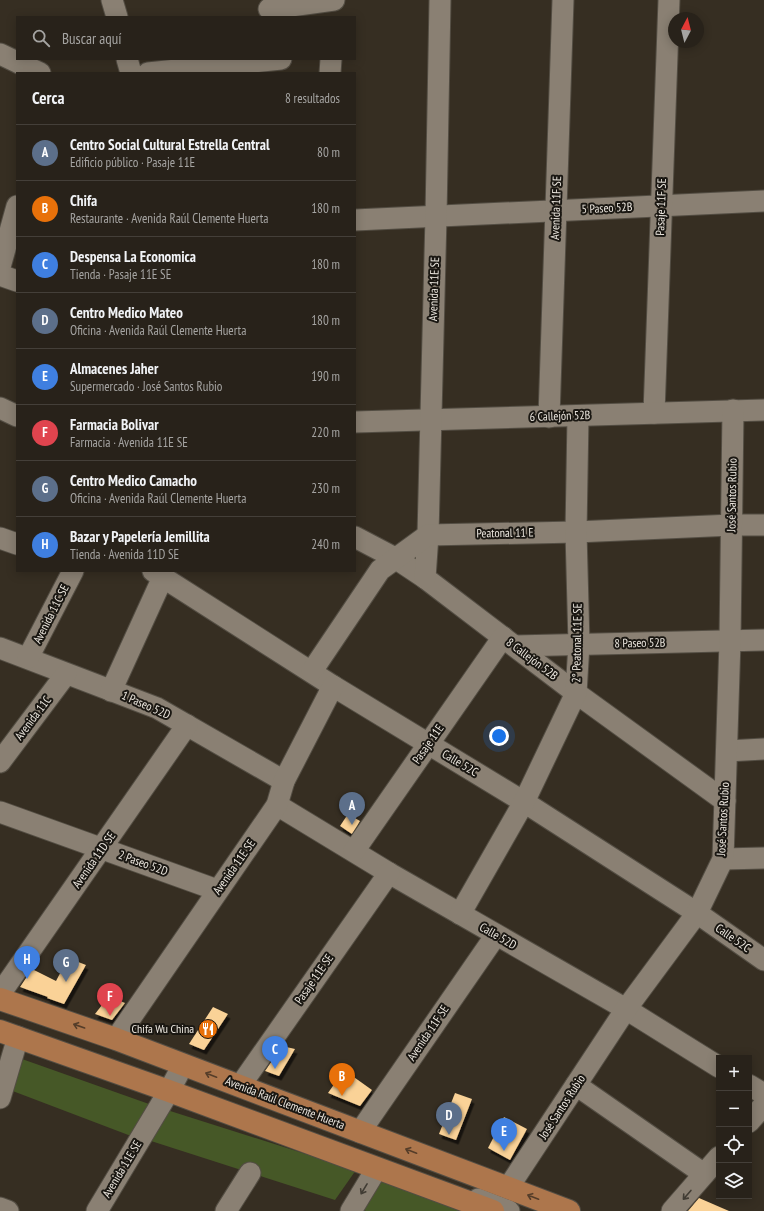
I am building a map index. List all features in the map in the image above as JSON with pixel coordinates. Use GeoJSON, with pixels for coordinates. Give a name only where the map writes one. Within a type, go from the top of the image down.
{"type":"FeatureCollection","features":[{"type":"Feature","properties":{"kind":"main road","name":"Avenida Raúl Clemente Huerta"},"geometry":{"type":"LineString","coordinates":[[0,999],[116,1039],[569,1211]]}},
{"type":"Feature","properties":{"kind":"main road"},"geometry":{"type":"LineString","coordinates":[[9,1034],[171,1088],[377,1168],[493,1211]]}},
{"type":"Feature","properties":{"kind":"street"},"geometry":{"type":"LineString","coordinates":[[112,0],[117,16]]}},
{"type":"Feature","properties":{"kind":"street"},"geometry":{"type":"LineString","coordinates":[[269,9],[333,0],[332,16]]}},
{"type":"Feature","properties":{"kind":"street","name":"Avenida 11E SE"},"geometry":{"type":"LineString","coordinates":[[425,578],[428,535],[440,0]]}},
{"type":"Feature","properties":{"kind":"street","name":"Avenida 11F SE"},"geometry":{"type":"LineString","coordinates":[[549,417],[563,0]]}},
{"type":"Feature","properties":{"kind":"street","name":"Pasaje 11F SE"},"geometry":{"type":"LineString","coordinates":[[654,413],[669,0]]}},
{"type":"Feature","properties":{"kind":"street"},"geometry":{"type":"LineString","coordinates":[[0,54],[38,72]]}},
{"type":"Feature","properties":{"kind":"street"},"geometry":{"type":"LineString","coordinates":[[127,60],[131,72]]}},
{"type":"Feature","properties":{"kind":"street"},"geometry":{"type":"LineString","coordinates":[[158,72],[272,60]]}},
{"type":"Feature","properties":{"kind":"street"},"geometry":{"type":"LineString","coordinates":[[281,60],[285,72]]}},
{"type":"Feature","properties":{"kind":"street"},"geometry":{"type":"LineString","coordinates":[[330,60],[330,72]]}},
{"type":"Feature","properties":{"kind":"street","name":"5 Paseo 52B"},"geometry":{"type":"LineString","coordinates":[[356,220],[764,201]]}},
{"type":"Feature","properties":{"kind":"street"},"geometry":{"type":"LineString","coordinates":[[0,267],[3,243],[16,209]]}},
{"type":"Feature","properties":{"kind":"street"},"geometry":{"type":"LineString","coordinates":[[0,275],[16,281]]}},
{"type":"Feature","properties":{"kind":"street"},"geometry":{"type":"LineString","coordinates":[[0,408],[16,416]]}},
{"type":"Feature","properties":{"kind":"street","name":"José Santos Rubio"},"geometry":{"type":"LineString","coordinates":[[508,1188],[626,1009],[697,913],[723,859],[730,641],[733,410]]}},
{"type":"Feature","properties":{"kind":"street","name":"6 Callejón 52B"},"geometry":{"type":"LineString","coordinates":[[356,422],[764,410]]}},
{"type":"Feature","properties":{"kind":"street","name":"2° Peatonal 11E SE"},"geometry":{"type":"LineString","coordinates":[[460,914],[524,802],[576,693],[579,644],[576,532],[578,416]]}},
{"type":"Feature","properties":{"kind":"street","name":"Peatonal 11 E"},"geometry":{"type":"LineString","coordinates":[[428,535],[576,532],[764,525]]}},
{"type":"Feature","properties":{"kind":"street"},"geometry":{"type":"LineString","coordinates":[[312,671],[380,570],[428,535]]}},
{"type":"Feature","properties":{"kind":"street"},"geometry":{"type":"LineString","coordinates":[[0,538],[16,544]]}},
{"type":"Feature","properties":{"kind":"street","name":"8 Callejón 52B"},"geometry":{"type":"LineString","coordinates":[[356,538],[395,558],[425,578],[576,693],[725,801]]}},
{"type":"Feature","properties":{"kind":"street","name":"Avenida 11C SE"},"geometry":{"type":"LineString","coordinates":[[28,658],[72,572]]}},
{"type":"Feature","properties":{"kind":"street"},"geometry":{"type":"LineString","coordinates":[[111,690],[158,574]]}},
{"type":"Feature","properties":{"kind":"street","name":"Calle 52C"},"geometry":{"type":"LineString","coordinates":[[158,574],[334,686],[524,802],[697,913],[764,960]]}},
{"type":"Feature","properties":{"kind":"street","name":"8 Paseo 52B"},"geometry":{"type":"LineString","coordinates":[[509,642],[579,644],[764,640]]}},
{"type":"Feature","properties":{"kind":"street","name":"Pasaje 11E"},"geometry":{"type":"LineString","coordinates":[[354,851],[429,744],[509,642]]}},
{"type":"Feature","properties":{"kind":"street","name":"1 Paseo 52D"},"geometry":{"type":"LineString","coordinates":[[0,648],[157,708],[284,781]]}},
{"type":"Feature","properties":{"kind":"street","name":"Avenida 11C"},"geometry":{"type":"LineString","coordinates":[[0,762],[66,674]]}},
{"type":"Feature","properties":{"kind":"street","name":"Avenida 11E SE"},"geometry":{"type":"LineString","coordinates":[[116,1039],[217,890],[277,805],[284,781],[334,686]]}},
{"type":"Feature","properties":{"kind":"street","name":"Avenida 11D SE"},"geometry":{"type":"LineString","coordinates":[[0,994],[103,848],[187,725]]}},
{"type":"Feature","properties":{"kind":"street"},"geometry":{"type":"LineString","coordinates":[[727,751],[764,749]]}},
{"type":"Feature","properties":{"kind":"street","name":"Calle 52D"},"geometry":{"type":"LineString","coordinates":[[277,805],[389,873],[626,1009],[716,1065]]}},
{"type":"Feature","properties":{"kind":"street","name":"2 Paseo 52D"},"geometry":{"type":"LineString","coordinates":[[0,812],[217,890]]}},
{"type":"Feature","properties":{"kind":"street"},"geometry":{"type":"LineString","coordinates":[[723,859],[764,858]]}},
{"type":"Feature","properties":{"kind":"street","name":"Pasaje 11E SE"},"geometry":{"type":"LineString","coordinates":[[240,1086],[389,873]]}},
{"type":"Feature","properties":{"kind":"street","name":"Avenida 11F SE"},"geometry":{"type":"LineString","coordinates":[[360,1132],[496,935]]}},
{"type":"Feature","properties":{"kind":"street"},"geometry":{"type":"LineString","coordinates":[[0,1024],[509,1211]]}},
{"type":"Feature","properties":{"kind":"street"},"geometry":{"type":"LineString","coordinates":[[0,1098],[9,1034]]}},
{"type":"Feature","properties":{"kind":"street","name":"Avenida 11E SE"},"geometry":{"type":"LineString","coordinates":[[97,1211],[171,1088],[183,1065]]}},
{"type":"Feature","properties":{"kind":"street"},"geometry":{"type":"LineString","coordinates":[[576,1085],[704,1174]]}},
{"type":"Feature","properties":{"kind":"street"},"geometry":{"type":"LineString","coordinates":[[752,1087],[764,1094]]}},
{"type":"Feature","properties":{"kind":"street"},"geometry":{"type":"LineString","coordinates":[[752,1119],[764,1105]]}},
{"type":"Feature","properties":{"kind":"street"},"geometry":{"type":"LineString","coordinates":[[672,1211],[716,1160]]}},
{"type":"Feature","properties":{"kind":"street"},"geometry":{"type":"LineString","coordinates":[[351,1211],[377,1168]]}},
{"type":"Feature","properties":{"kind":"street"},"geometry":{"type":"LineString","coordinates":[[226,1211],[250,1173]]}},
{"type":"Feature","properties":{"kind":"street"},"geometry":{"type":"LineString","coordinates":[[0,1208],[8,1211]]}},
{"type":"Feature","properties":{"kind":"green space"},"geometry":{"type":"Polygon","coordinates":[[[22,1059],[149,1104],[131,1136],[10,1090],[22,1059]]]}},
{"type":"Feature","properties":{"kind":"green space"},"geometry":{"type":"Polygon","coordinates":[[[167,1110],[356,1170],[335,1200],[151,1141],[167,1110]]]}},
{"type":"Feature","properties":{"kind":"green space"},"geometry":{"type":"Polygon","coordinates":[[[381,1178],[466,1211],[366,1211],[362,1209],[381,1178]]]}},
{"type":"Feature","properties":{"kind":"building"},"geometry":{"type":"Polygon","coordinates":[[[348,814],[360,821],[352,834],[340,826],[348,814]]]}},
{"type":"Feature","properties":{"kind":"building"},"geometry":{"type":"Polygon","coordinates":[[[68,958],[86,965],[64,1004],[20,987],[32,969],[56,981],[68,958]]]}},
{"type":"Feature","properties":{"kind":"building"},"geometry":{"type":"Polygon","coordinates":[[[109,996],[125,1003],[112,1020],[95,1014],[109,996]]]}},
{"type":"Feature","properties":{"kind":"building","name":"Chifa Wu China"},"geometry":{"type":"Polygon","coordinates":[[[213,1007],[228,1014],[204,1050],[189,1044],[213,1007]]]}},
{"type":"Feature","properties":{"kind":"building"},"geometry":{"type":"Polygon","coordinates":[[[282,1046],[295,1049],[279,1076],[265,1071],[282,1046]]]}},
{"type":"Feature","properties":{"kind":"building"},"geometry":{"type":"Polygon","coordinates":[[[344,1070],[372,1090],[360,1106],[328,1093],[344,1070]]]}},
{"type":"Feature","properties":{"kind":"building"},"geometry":{"type":"Polygon","coordinates":[[[455,1093],[472,1099],[456,1140],[439,1134],[455,1093]]]}},
{"type":"Feature","properties":{"kind":"building"},"geometry":{"type":"Polygon","coordinates":[[[504,1117],[527,1129],[510,1160],[488,1148],[504,1117]]]}},
{"type":"Feature","properties":{"kind":"building"},"geometry":{"type":"Polygon","coordinates":[[[699,1198],[729,1211],[688,1211],[699,1198]]]}},
{"type":"Feature","properties":{"kind":"place","name":"Centro Social Cultural Estrella Central"},"geometry":{"type":"Point","coordinates":[352,825]}},
{"type":"Feature","properties":{"kind":"place","name":"Bazar y Papelería Jemillita"},"geometry":{"type":"Point","coordinates":[27,979]}},
{"type":"Feature","properties":{"kind":"place","name":"Centro Medico Camacho"},"geometry":{"type":"Point","coordinates":[66,982]}},
{"type":"Feature","properties":{"kind":"place","name":"Farmacia Bolivar"},"geometry":{"type":"Point","coordinates":[110,1016]}},
{"type":"Feature","properties":{"kind":"place","name":"Chifa Wu China"},"geometry":{"type":"Point","coordinates":[208,1029]}},
{"type":"Feature","properties":{"kind":"place","name":"Despensa La Economica"},"geometry":{"type":"Point","coordinates":[275,1069]}},
{"type":"Feature","properties":{"kind":"place","name":"Chifa"},"geometry":{"type":"Point","coordinates":[342,1096]}},
{"type":"Feature","properties":{"kind":"place","name":"Centro Medico Mateo"},"geometry":{"type":"Point","coordinates":[449,1135]}},
{"type":"Feature","properties":{"kind":"place","name":"Almacenes Jaher"},"geometry":{"type":"Point","coordinates":[504,1151]}}]}
